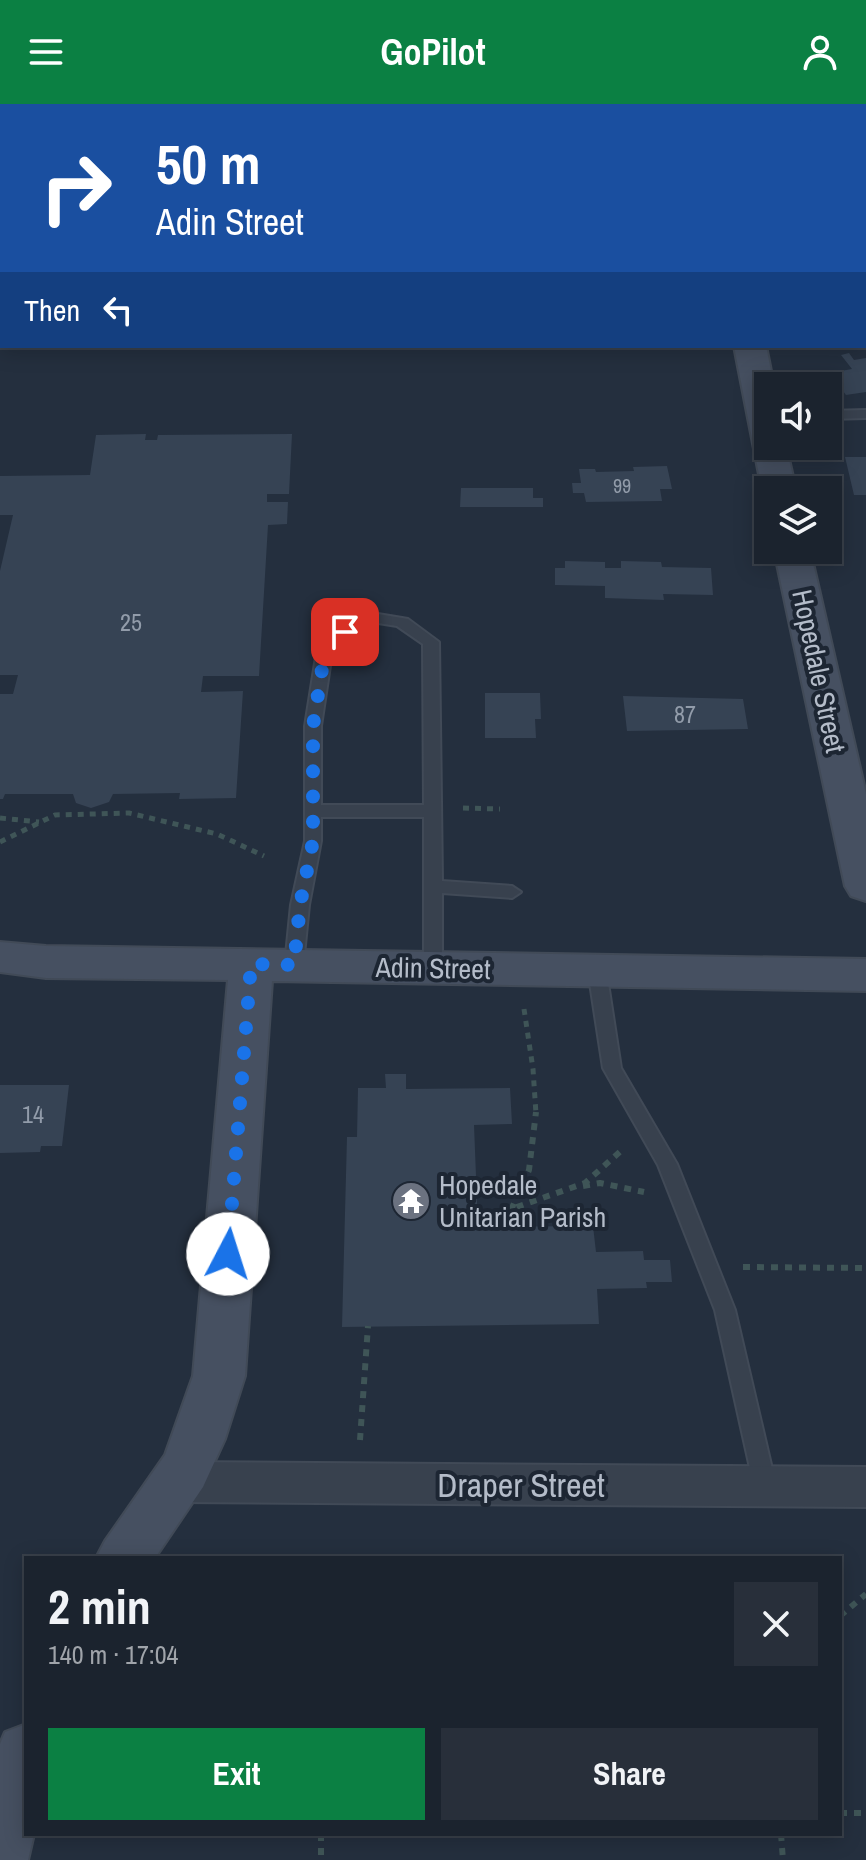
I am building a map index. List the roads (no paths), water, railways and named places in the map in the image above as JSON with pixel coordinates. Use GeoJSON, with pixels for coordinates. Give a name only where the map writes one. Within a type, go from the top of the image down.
{"type":"FeatureCollection","features":[{"type":"Feature","properties":{"kind":"street"},"geometry":{"type":"LineString","coordinates":[[750,348],[755,372]]}},
{"type":"Feature","properties":{"kind":"street","name":"Hopedale Street"},"geometry":{"type":"LineString","coordinates":[[795,564],[866,886]]}},
{"type":"Feature","properties":{"kind":"street","name":"Adin Street"},"geometry":{"type":"LineString","coordinates":[[0,957],[46,962],[866,975]]}},
{"type":"Feature","properties":{"kind":"street"},"geometry":{"type":"LineString","coordinates":[[125,1556],[177,1482],[199,1439],[219,1376],[273,964]]}},
{"type":"Feature","properties":{"kind":"street","name":"Draper Street"},"geometry":{"type":"LineString","coordinates":[[177,1482],[866,1487]]}},
{"type":"Feature","properties":{"kind":"street"},"geometry":{"type":"LineString","coordinates":[[0,1855],[8,1812],[24,1759]]}},
{"type":"Feature","properties":{"kind":"lane"},"geometry":{"type":"LineString","coordinates":[[842,415],[866,414]]}},
{"type":"Feature","properties":{"kind":"lane"},"geometry":{"type":"LineString","coordinates":[[273,964],[300,905],[313,841],[313,726],[326,644],[363,621],[381,617],[411,624],[431,642],[435,887],[433,968]]}},
{"type":"Feature","properties":{"kind":"lane"},"geometry":{"type":"LineString","coordinates":[[313,811],[432,811]]}},
{"type":"Feature","properties":{"kind":"lane"},"geometry":{"type":"LineString","coordinates":[[435,887],[512,892]]}},
{"type":"Feature","properties":{"kind":"lane"},"geometry":{"type":"LineString","coordinates":[[597,970],[612,1068],[667,1164],[725,1310],[765,1486]]}},
{"type":"Feature","properties":{"kind":"place","name":"Hopedale Unitarian Parish"},"geometry":{"type":"Point","coordinates":[411,1201]}}]}
